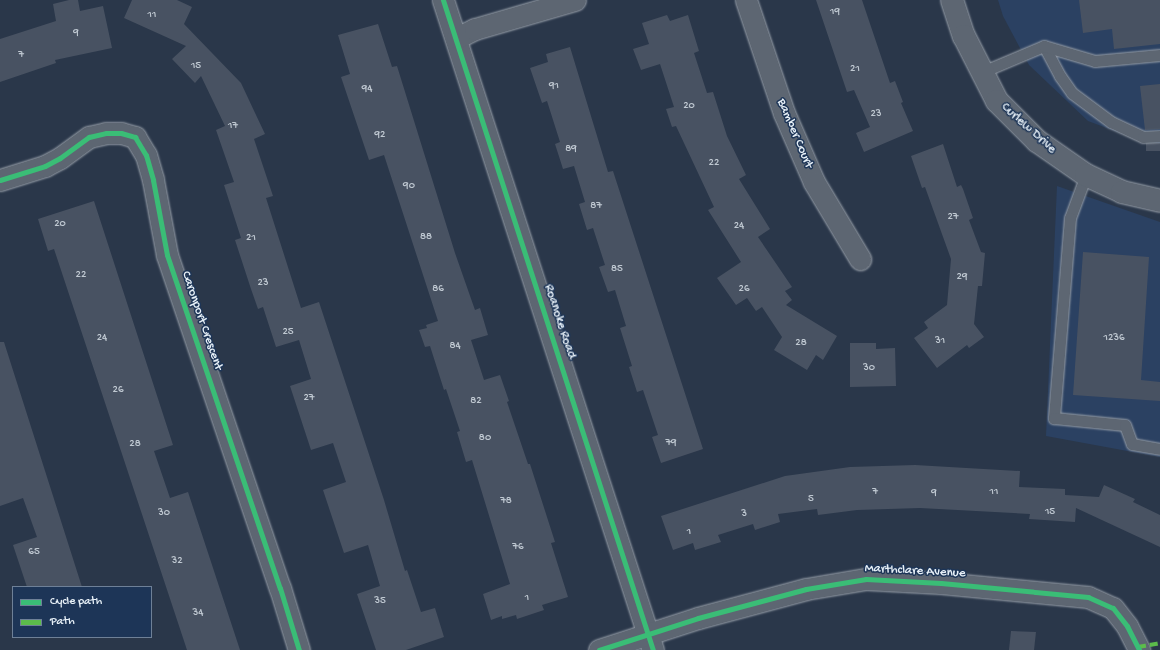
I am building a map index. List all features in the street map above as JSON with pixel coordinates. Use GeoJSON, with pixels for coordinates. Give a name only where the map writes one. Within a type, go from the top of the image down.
{"type":"FeatureCollection","features":[{"type":"Feature","properties":{"kind":"street","name":"Roanoke Road"},"geometry":{"type":"LineString","coordinates":[[443,0],[457,38],[650,643]]}},
{"type":"Feature","properties":{"kind":"street"},"geometry":{"type":"LineString","coordinates":[[457,38],[475,29],[575,0]]}},
{"type":"Feature","properties":{"kind":"street","name":"Bamber Court"},"geometry":{"type":"LineString","coordinates":[[746,0],[784,113],[814,182],[860,259]]}},
{"type":"Feature","properties":{"kind":"street","name":"Curlew Drive"},"geometry":{"type":"LineString","coordinates":[[952,0],[964,36],[997,101],[1037,141],[1086,175],[1122,192],[1160,201]]}},
{"type":"Feature","properties":{"kind":"street","name":"Caronport Crescent"},"geometry":{"type":"LineString","coordinates":[[0,180],[45,166],[60,158],[89,137],[106,133],[121,133],[135,137],[146,155],[153,180],[167,255],[280,588],[299,650]]}},
{"type":"Feature","properties":{"kind":"street","name":"Marthclare Avenue"},"geometry":{"type":"LineString","coordinates":[[599,650],[650,643],[692,620],[806,589],[866,579],[942,583],[1088,597],[1113,608],[1127,626],[1139,650]]}},
{"type":"Feature","properties":{"kind":"lane"},"geometry":{"type":"LineString","coordinates":[[982,72],[1044,46],[1095,61],[1160,55]]}},
{"type":"Feature","properties":{"kind":"lane"},"geometry":{"type":"LineString","coordinates":[[1044,46],[1060,76],[1072,93],[1111,122],[1143,137],[1160,136]]}},
{"type":"Feature","properties":{"kind":"lane"},"geometry":{"type":"LineString","coordinates":[[1086,175],[1070,218],[1054,418],[1125,424],[1132,444],[1160,449]]}},
{"type":"Feature","properties":{"kind":"shaded area"},"geometry":{"type":"Polygon","coordinates":[[[998,0],[1160,0],[1160,148],[1088,121],[1029,65],[1003,16],[998,0]]]}},
{"type":"Feature","properties":{"kind":"shaded area"},"geometry":{"type":"Polygon","coordinates":[[[1057,186],[1160,222],[1160,457],[1046,436],[1057,186]]]}},
{"type":"Feature","properties":{"kind":"building"},"geometry":{"type":"Polygon","coordinates":[[[69,0],[78,0],[80,11],[103,6],[112,48],[55,60],[56,63],[0,82],[0,39],[56,21],[53,4],[69,0]]]}},
{"type":"Feature","properties":{"kind":"building"},"geometry":{"type":"Polygon","coordinates":[[[132,0],[177,0],[192,7],[184,24],[241,83],[265,134],[254,139],[273,196],[266,198],[301,308],[319,302],[384,500],[405,571],[407,570],[421,612],[435,608],[444,637],[406,650],[376,650],[357,594],[380,586],[368,545],[344,553],[323,490],[346,482],[333,443],[311,450],[290,386],[311,379],[299,340],[276,347],[263,307],[258,309],[235,240],[241,238],[224,185],[234,182],[216,130],[225,126],[201,76],[195,83],[172,59],[186,46],[124,18],[132,0]]]}},
{"type":"Feature","properties":{"kind":"building"},"geometry":{"type":"Polygon","coordinates":[[[816,0],[862,0],[890,83],[895,81],[903,102],[901,103],[913,131],[864,152],[856,133],[870,127],[854,90],[847,92],[816,0]]]}},
{"type":"Feature","properties":{"kind":"building"},"geometry":{"type":"Polygon","coordinates":[[[1079,0],[1160,0],[1160,44],[1114,49],[1112,29],[1083,33],[1079,0]]]}},
{"type":"Feature","properties":{"kind":"building"},"geometry":{"type":"Polygon","coordinates":[[[667,15],[670,21],[688,15],[699,51],[694,53],[707,93],[713,92],[727,136],[746,175],[739,179],[770,229],[758,237],[792,287],[785,291],[792,300],[786,305],[837,336],[823,360],[816,355],[807,370],[774,350],[782,337],[762,307],[756,311],[747,298],[736,305],[717,278],[741,262],[708,210],[714,207],[676,126],[672,127],[666,109],[674,107],[660,64],[641,70],[633,49],[649,44],[642,23],[667,15]]]}},
{"type":"Feature","properties":{"kind":"building"},"geometry":{"type":"Polygon","coordinates":[[[378,24],[392,67],[397,66],[455,253],[475,310],[480,308],[488,335],[471,340],[484,380],[500,375],[509,401],[507,402],[528,464],[530,464],[555,542],[551,543],[568,597],[542,605],[544,610],[517,619],[516,615],[502,619],[502,616],[491,620],[483,594],[510,584],[472,460],[466,462],[457,432],[460,431],[446,389],[444,390],[430,346],[425,347],[419,330],[427,328],[426,325],[438,321],[384,155],[369,160],[341,77],[350,74],[338,35],[378,24]]]}},
{"type":"Feature","properties":{"kind":"building"},"geometry":{"type":"Polygon","coordinates":[[[570,47],[608,172],[613,171],[703,449],[661,463],[652,437],[658,435],[643,390],[637,392],[629,367],[632,366],[620,328],[626,326],[615,290],[608,292],[599,267],[605,265],[593,228],[587,230],[579,204],[585,202],[574,166],[563,169],[555,144],[560,142],[547,101],[542,103],[530,68],[548,62],[546,54],[570,47]]]}},
{"type":"Feature","properties":{"kind":"building"},"geometry":{"type":"Polygon","coordinates":[[[1160,84],[1160,129],[1145,130],[1140,86],[1160,84]]]}},
{"type":"Feature","properties":{"kind":"building"},"geometry":{"type":"Polygon","coordinates":[[[1146,143],[1160,143],[1160,151],[1146,151],[1146,143]]]}},
{"type":"Feature","properties":{"kind":"building"},"geometry":{"type":"Polygon","coordinates":[[[943,144],[957,187],[961,185],[963,189],[973,218],[969,220],[981,252],[985,253],[982,286],[978,286],[974,324],[984,337],[969,348],[967,345],[937,368],[914,338],[928,328],[924,322],[947,305],[951,259],[925,187],[922,188],[911,156],[943,144]]]}},
{"type":"Feature","properties":{"kind":"building"},"geometry":{"type":"Polygon","coordinates":[[[94,201],[173,445],[154,451],[170,498],[188,492],[240,650],[187,650],[54,249],[48,251],[38,219],[94,201]]]}},
{"type":"Feature","properties":{"kind":"building"},"geometry":{"type":"Polygon","coordinates":[[[1083,252],[1149,257],[1141,380],[1160,382],[1160,401],[1073,395],[1083,252]]]}},
{"type":"Feature","properties":{"kind":"building"},"geometry":{"type":"Polygon","coordinates":[[[0,342],[4,342],[82,586],[27,586],[13,545],[37,537],[23,498],[0,506],[0,342]]]}},
{"type":"Feature","properties":{"kind":"building"},"geometry":{"type":"Polygon","coordinates":[[[850,343],[876,343],[876,349],[895,348],[896,386],[850,387],[850,343]]]}},
{"type":"Feature","properties":{"kind":"building"},"geometry":{"type":"Polygon","coordinates":[[[915,465],[1020,471],[1019,487],[1065,489],[1065,495],[1099,497],[1104,485],[1135,499],[1133,502],[1160,515],[1160,547],[1076,508],[1075,522],[1029,519],[1030,514],[920,508],[857,510],[818,515],[817,509],[778,514],[780,522],[755,530],[753,524],[718,535],[721,542],[695,550],[693,543],[673,550],[661,516],[785,476],[850,467],[915,465]]]}},
{"type":"Feature","properties":{"kind":"building"},"geometry":{"type":"Polygon","coordinates":[[[1011,631],[1036,632],[1034,650],[1009,650],[1011,631]]]}},
{"type":"Feature","properties":{"kind":"marked path"},"geometry":{"type":"LineString","coordinates":[[1138,647],[1160,643]]}},
{"type":"Feature","properties":{"kind":"cycle path"},"geometry":{"type":"LineString","coordinates":[[443,0],[653,650]]}},
{"type":"Feature","properties":{"kind":"cycle path"},"geometry":{"type":"LineString","coordinates":[[0,180],[45,166],[60,158],[89,137],[106,133],[121,133],[135,137],[146,155],[153,180],[167,255],[280,588],[299,650]]}},
{"type":"Feature","properties":{"kind":"cycle path"},"geometry":{"type":"LineString","coordinates":[[599,650],[698,618],[806,589],[866,579],[941,583],[1088,597],[1113,608],[1127,626],[1139,650]]}}]}
